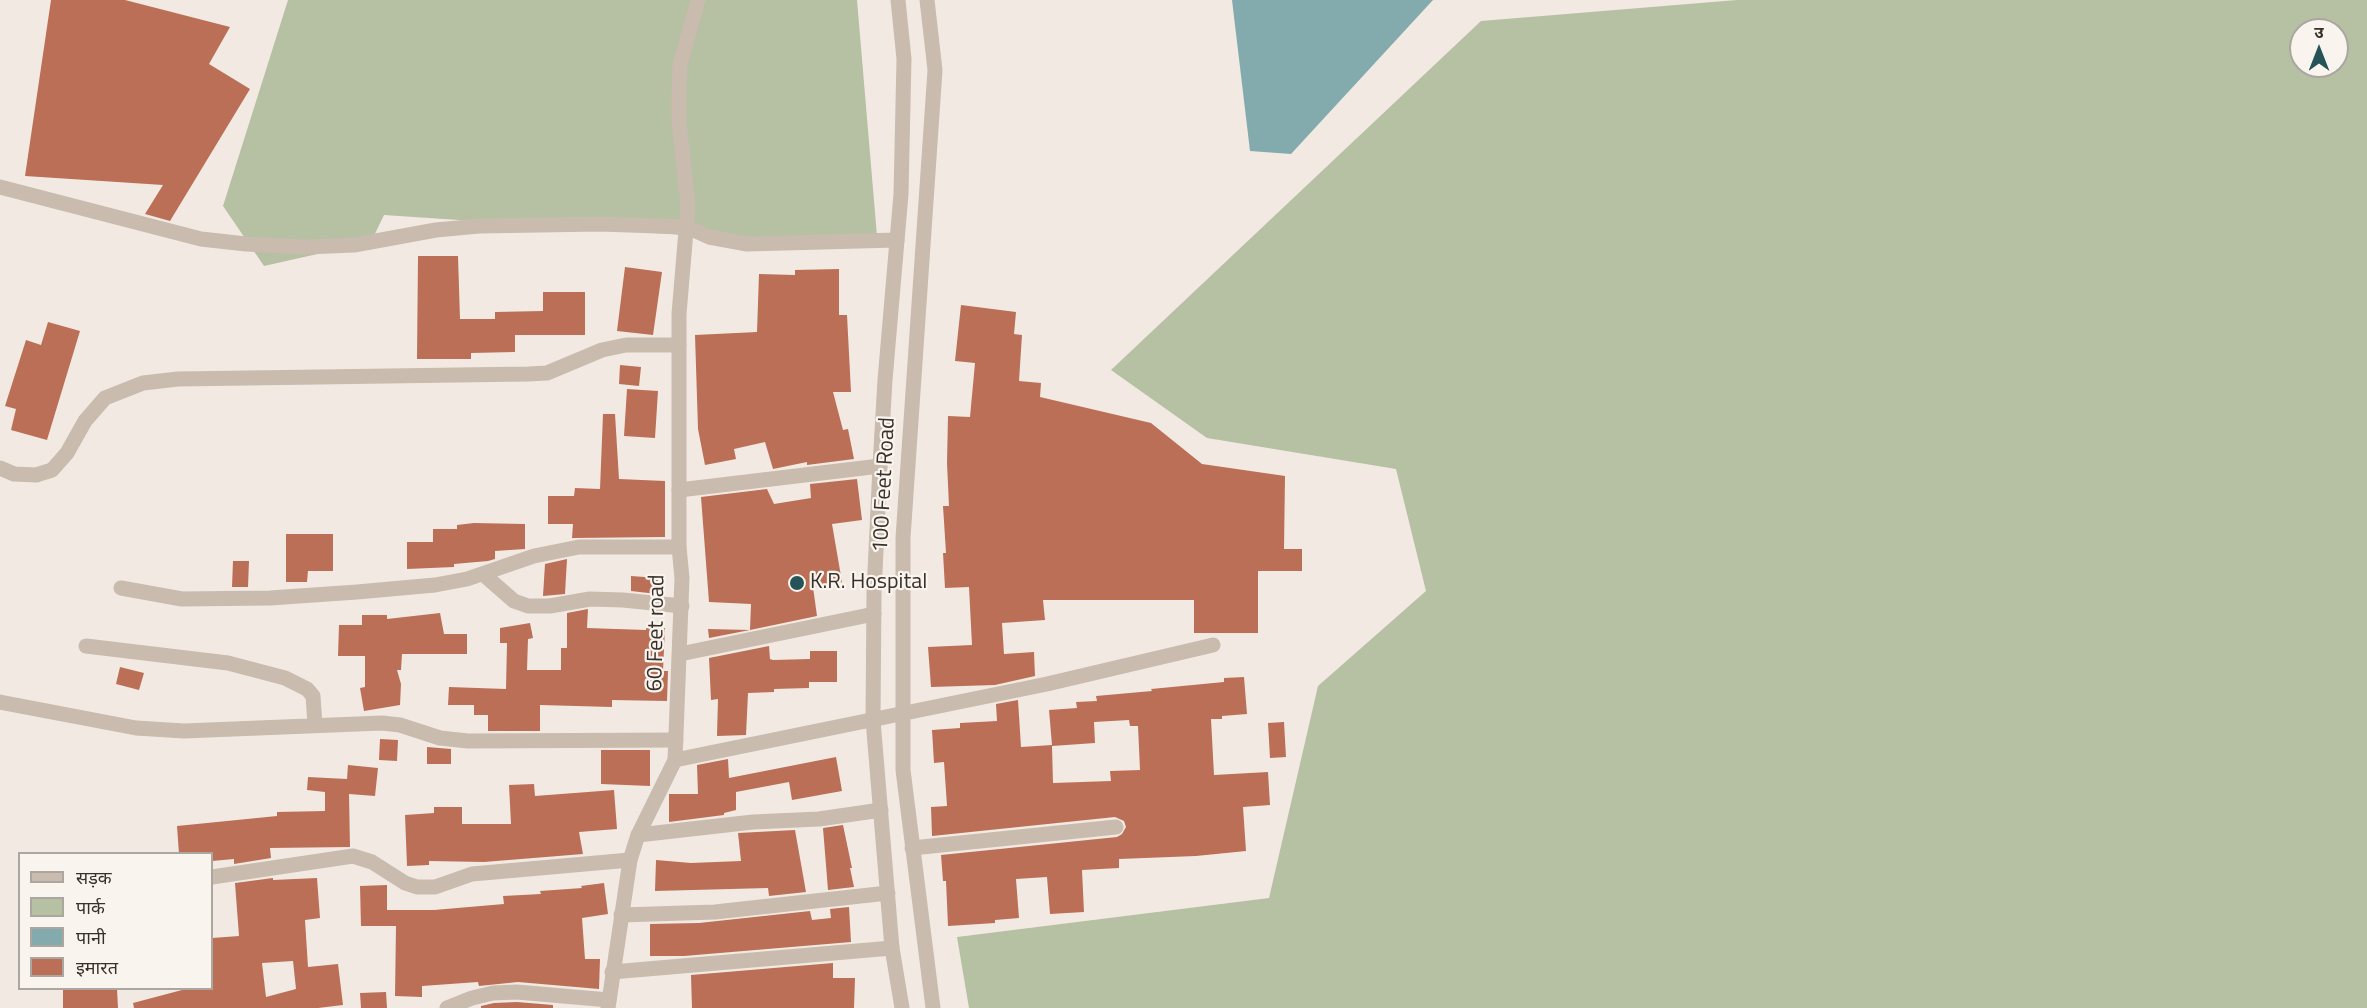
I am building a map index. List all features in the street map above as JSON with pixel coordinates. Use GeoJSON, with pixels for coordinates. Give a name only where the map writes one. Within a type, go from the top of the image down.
{"type":"FeatureCollection","features":[{"type":"Feature","properties":{"kind":"street","name":"60 Feet road"},"geometry":{"type":"LineString","coordinates":[[608,1004],[630,860],[638,835],[675,760],[682,606],[679,548],[678,314],[683,247],[687,227],[687,185],[679,120],[679,94],[681,65],[698,0]]}},
{"type":"Feature","properties":{"kind":"street","name":"100 Feet Road"},"geometry":{"type":"LineString","coordinates":[[898,0],[904,59],[901,194],[880,466],[874,614],[873,720],[892,948],[902,1008]]}},
{"type":"Feature","properties":{"kind":"street","name":"100 Feet Road"},"geometry":{"type":"LineString","coordinates":[[927,0],[935,70],[903,538],[903,770],[933,1008]]}},
{"type":"Feature","properties":{"kind":"street"},"geometry":{"type":"LineString","coordinates":[[0,187],[201,239],[246,244],[306,247],[354,245],[436,230],[479,226],[600,224],[687,227],[709,237],[747,244],[897,240]]}},
{"type":"Feature","properties":{"kind":"street"},"geometry":{"type":"LineString","coordinates":[[0,468],[14,474],[36,475],[52,470],[68,453],[85,421],[105,398],[143,383],[178,379],[547,373],[602,350],[626,345],[679,345]]}},
{"type":"Feature","properties":{"kind":"street"},"geometry":{"type":"LineString","coordinates":[[679,490],[880,466]]}},
{"type":"Feature","properties":{"kind":"street"},"geometry":{"type":"LineString","coordinates":[[121,588],[182,599],[270,598],[435,585],[483,574],[534,556],[579,547],[679,548]]}},
{"type":"Feature","properties":{"kind":"street"},"geometry":{"type":"LineString","coordinates":[[483,574],[514,601],[528,606],[550,606],[591,599],[682,606]]}},
{"type":"Feature","properties":{"kind":"street"},"geometry":{"type":"LineString","coordinates":[[680,654],[874,614]]}},
{"type":"Feature","properties":{"kind":"street"},"geometry":{"type":"LineString","coordinates":[[675,760],[1047,684],[1213,645]]}},
{"type":"Feature","properties":{"kind":"street"},"geometry":{"type":"LineString","coordinates":[[86,646],[228,663],[285,678],[307,689],[313,696],[315,725]]}},
{"type":"Feature","properties":{"kind":"street"},"geometry":{"type":"LineString","coordinates":[[0,702],[136,728],[184,731],[382,723],[400,725],[440,738],[490,742],[676,740]]}},
{"type":"Feature","properties":{"kind":"street"},"geometry":{"type":"LineString","coordinates":[[638,835],[753,822],[819,819],[881,810]]}},
{"type":"Feature","properties":{"kind":"street"},"geometry":{"type":"LineString","coordinates":[[912,848],[1116,827]]}},
{"type":"Feature","properties":{"kind":"street"},"geometry":{"type":"LineString","coordinates":[[213,877],[353,856],[372,862],[405,883],[417,887],[435,887],[472,874],[630,860]]}},
{"type":"Feature","properties":{"kind":"street"},"geometry":{"type":"LineString","coordinates":[[621,915],[715,912],[888,892]]}},
{"type":"Feature","properties":{"kind":"street"},"geometry":{"type":"LineString","coordinates":[[612,972],[892,948]]}},
{"type":"Feature","properties":{"kind":"street"},"geometry":{"type":"LineString","coordinates":[[447,1008],[472,998],[509,993],[608,1004]]}},
{"type":"Feature","properties":{"kind":"green space"},"geometry":{"type":"Polygon","coordinates":[[[288,0],[857,0],[878,248],[384,215],[371,242],[264,266],[223,206],[288,0]]]}},
{"type":"Feature","properties":{"kind":"green space"},"geometry":{"type":"Polygon","coordinates":[[[1737,0],[2367,0],[2367,1008],[969,1008],[957,937],[1269,898],[1318,686],[1426,591],[1396,469],[1207,438],[1111,370],[1481,21],[1737,0]]]}},
{"type":"Feature","properties":{"kind":"water"},"geometry":{"type":"Polygon","coordinates":[[[1232,0],[1433,0],[1291,154],[1250,151],[1232,0]]]}},
{"type":"Feature","properties":{"kind":"building"},"geometry":{"type":"Polygon","coordinates":[[[51,0],[125,0],[230,27],[209,64],[250,89],[170,221],[145,214],[163,185],[25,176],[51,0]]]}},
{"type":"Feature","properties":{"kind":"building"},"geometry":{"type":"Polygon","coordinates":[[[418,256],[458,256],[460,319],[495,319],[495,312],[543,311],[543,292],[585,292],[585,335],[515,335],[515,352],[471,353],[471,359],[417,359],[418,256]]]}},
{"type":"Feature","properties":{"kind":"building"},"geometry":{"type":"Polygon","coordinates":[[[625,267],[662,272],[653,335],[617,331],[625,267]]]}},
{"type":"Feature","properties":{"kind":"building"},"geometry":{"type":"Polygon","coordinates":[[[839,269],[839,315],[847,315],[851,392],[833,392],[843,430],[848,429],[854,459],[807,465],[807,462],[773,469],[765,442],[734,449],[736,459],[705,465],[698,429],[695,335],[757,332],[759,274],[795,275],[795,270],[839,269]]]}},
{"type":"Feature","properties":{"kind":"building"},"geometry":{"type":"Polygon","coordinates":[[[961,305],[1016,312],[1014,334],[1022,335],[1019,381],[1041,383],[1040,397],[1151,423],[1202,464],[1285,476],[1284,549],[1302,549],[1302,571],[1258,571],[1258,633],[1194,633],[1194,600],[1043,600],[1045,620],[1002,623],[1004,654],[1034,652],[1035,676],[995,685],[931,687],[928,647],[972,645],[969,587],[945,588],[943,553],[946,553],[943,506],[949,506],[948,416],[970,417],[975,363],[955,361],[961,305]]]}},
{"type":"Feature","properties":{"kind":"building"},"geometry":{"type":"Polygon","coordinates":[[[48,322],[80,331],[47,440],[11,430],[16,409],[5,406],[26,340],[41,345],[48,322]]]}},
{"type":"Feature","properties":{"kind":"building"},"geometry":{"type":"Polygon","coordinates":[[[620,365],[641,367],[639,386],[619,384],[620,365]]]}},
{"type":"Feature","properties":{"kind":"building"},"geometry":{"type":"Polygon","coordinates":[[[627,389],[658,391],[655,438],[624,436],[627,389]]]}},
{"type":"Feature","properties":{"kind":"building"},"geometry":{"type":"Polygon","coordinates":[[[603,414],[615,414],[619,479],[665,481],[665,537],[572,538],[573,524],[548,524],[548,496],[574,496],[575,488],[600,489],[603,414]]]}},
{"type":"Feature","properties":{"kind":"building"},"geometry":{"type":"Polygon","coordinates":[[[857,479],[862,520],[832,524],[842,582],[813,587],[817,616],[750,630],[751,604],[709,602],[701,497],[767,489],[774,504],[811,498],[810,484],[857,479]]]}},
{"type":"Feature","properties":{"kind":"building"},"geometry":{"type":"Polygon","coordinates":[[[525,524],[525,549],[495,551],[495,559],[454,564],[454,567],[407,569],[407,542],[433,542],[433,529],[457,529],[457,525],[525,524]]]}},
{"type":"Feature","properties":{"kind":"building"},"geometry":{"type":"Polygon","coordinates":[[[286,534],[333,534],[333,571],[308,571],[307,582],[286,582],[286,534]]]}},
{"type":"Feature","properties":{"kind":"building"},"geometry":{"type":"Polygon","coordinates":[[[567,559],[565,594],[543,596],[545,564],[567,559]]]}},
{"type":"Feature","properties":{"kind":"building"},"geometry":{"type":"Polygon","coordinates":[[[233,561],[249,561],[248,587],[232,587],[233,561]]]}},
{"type":"Feature","properties":{"kind":"building"},"geometry":{"type":"Polygon","coordinates":[[[631,576],[658,578],[657,594],[631,591],[631,576]]]}},
{"type":"Feature","properties":{"kind":"building"},"geometry":{"type":"Polygon","coordinates":[[[588,609],[587,628],[646,630],[646,628],[665,628],[663,671],[668,671],[667,701],[612,700],[612,707],[540,705],[540,731],[488,731],[488,715],[474,715],[474,705],[448,705],[449,687],[506,689],[507,643],[500,643],[500,628],[530,623],[533,638],[528,639],[527,670],[561,670],[561,648],[567,648],[567,613],[588,609]]]}},
{"type":"Feature","properties":{"kind":"building"},"geometry":{"type":"Polygon","coordinates":[[[440,613],[444,634],[467,634],[467,654],[402,654],[401,670],[397,670],[401,684],[400,705],[364,711],[360,688],[365,687],[365,656],[338,656],[339,625],[362,625],[362,615],[387,615],[387,619],[440,613]]]}},
{"type":"Feature","properties":{"kind":"building"},"geometry":{"type":"Polygon","coordinates":[[[708,629],[750,630],[709,638],[708,629]]]}},
{"type":"Feature","properties":{"kind":"building"},"geometry":{"type":"Polygon","coordinates":[[[769,646],[770,659],[773,660],[810,659],[810,651],[837,651],[837,682],[809,682],[809,688],[774,689],[774,692],[748,693],[746,735],[717,736],[718,699],[711,700],[709,658],[769,646]]]}},
{"type":"Feature","properties":{"kind":"building"},"geometry":{"type":"Polygon","coordinates":[[[120,667],[144,673],[139,690],[116,684],[120,667]]]}},
{"type":"Feature","properties":{"kind":"building"},"geometry":{"type":"Polygon","coordinates":[[[1244,677],[1247,714],[1211,719],[1214,775],[1268,772],[1270,805],[1243,807],[1246,851],[1196,856],[1119,859],[1119,868],[1082,870],[1084,912],[1050,914],[1047,877],[1016,879],[1019,918],[995,920],[995,923],[948,926],[946,881],[943,881],[941,855],[1117,837],[1126,827],[1124,821],[1115,817],[932,836],[931,807],[947,806],[944,762],[934,763],[932,730],[960,728],[960,723],[997,721],[996,704],[1018,700],[1021,747],[1052,745],[1049,710],[1077,708],[1076,702],[1097,701],[1096,696],[1224,682],[1224,678],[1244,677]],[[1129,720],[1094,722],[1095,743],[1052,746],[1053,783],[1111,781],[1110,771],[1140,770],[1138,726],[1130,726],[1129,720]]]}},
{"type":"Feature","properties":{"kind":"building"},"geometry":{"type":"Polygon","coordinates":[[[1284,722],[1286,757],[1270,758],[1268,723],[1284,722]]]}},
{"type":"Feature","properties":{"kind":"building"},"geometry":{"type":"Polygon","coordinates":[[[380,739],[398,740],[397,761],[379,760],[380,739]]]}},
{"type":"Feature","properties":{"kind":"building"},"geometry":{"type":"Polygon","coordinates":[[[427,747],[451,749],[451,764],[427,764],[427,747]]]}},
{"type":"Feature","properties":{"kind":"building"},"geometry":{"type":"Polygon","coordinates":[[[601,750],[650,750],[650,786],[601,784],[601,750]]]}},
{"type":"Feature","properties":{"kind":"building"},"geometry":{"type":"Polygon","coordinates":[[[836,757],[842,791],[792,800],[789,782],[736,792],[736,810],[724,813],[724,815],[669,822],[669,794],[698,794],[697,765],[728,759],[729,778],[836,757]]]}},
{"type":"Feature","properties":{"kind":"building"},"geometry":{"type":"Polygon","coordinates":[[[348,765],[378,768],[375,796],[349,794],[350,847],[270,848],[271,858],[234,864],[234,859],[213,861],[213,852],[179,852],[177,826],[277,816],[277,812],[325,811],[325,792],[307,790],[308,777],[347,779],[348,765]]]}},
{"type":"Feature","properties":{"kind":"building"},"geometry":{"type":"Polygon","coordinates":[[[534,784],[535,796],[614,790],[617,829],[579,832],[583,854],[484,862],[429,861],[429,865],[407,866],[405,815],[434,813],[434,807],[462,807],[462,824],[511,824],[509,785],[534,784]]]}},
{"type":"Feature","properties":{"kind":"building"},"geometry":{"type":"Polygon","coordinates":[[[843,825],[854,887],[828,890],[823,828],[843,825]]]}},
{"type":"Feature","properties":{"kind":"building"},"geometry":{"type":"Polygon","coordinates":[[[795,830],[806,892],[769,896],[768,888],[655,891],[656,860],[691,863],[741,861],[738,833],[795,830]]]}},
{"type":"Feature","properties":{"kind":"building"},"geometry":{"type":"Polygon","coordinates":[[[273,878],[273,880],[317,878],[320,918],[305,920],[308,967],[338,964],[343,1005],[318,1008],[134,1008],[133,1003],[182,990],[213,990],[213,938],[239,936],[235,883],[273,878]],[[293,961],[262,963],[266,997],[296,989],[293,961]]]}},
{"type":"Feature","properties":{"kind":"building"},"geometry":{"type":"Polygon","coordinates":[[[604,883],[608,914],[582,918],[585,959],[600,959],[599,989],[518,982],[479,986],[478,982],[422,986],[422,997],[395,996],[396,926],[361,926],[360,886],[387,885],[387,910],[434,910],[504,904],[503,896],[541,894],[540,891],[582,888],[581,886],[604,883]]]}},
{"type":"Feature","properties":{"kind":"building"},"geometry":{"type":"Polygon","coordinates":[[[849,907],[851,942],[684,956],[650,956],[650,924],[699,923],[810,911],[812,920],[831,918],[830,909],[849,907]]]}},
{"type":"Feature","properties":{"kind":"building"},"geometry":{"type":"Polygon","coordinates":[[[833,963],[833,978],[855,978],[854,1008],[692,1008],[691,975],[833,963]]]}},
{"type":"Feature","properties":{"kind":"building"},"geometry":{"type":"Polygon","coordinates":[[[63,990],[117,990],[118,1008],[63,1008],[63,990]]]}},
{"type":"Feature","properties":{"kind":"building"},"geometry":{"type":"Polygon","coordinates":[[[386,992],[387,1008],[361,1008],[360,993],[386,992]]]}},
{"type":"Feature","properties":{"kind":"building"},"geometry":{"type":"Polygon","coordinates":[[[494,1003],[553,1005],[553,1008],[481,1008],[481,1006],[494,1003]]]}},
{"type":"Feature","properties":{"kind":"place","name":"K.R. Hospital"},"geometry":{"type":"Point","coordinates":[797,583]}}]}
